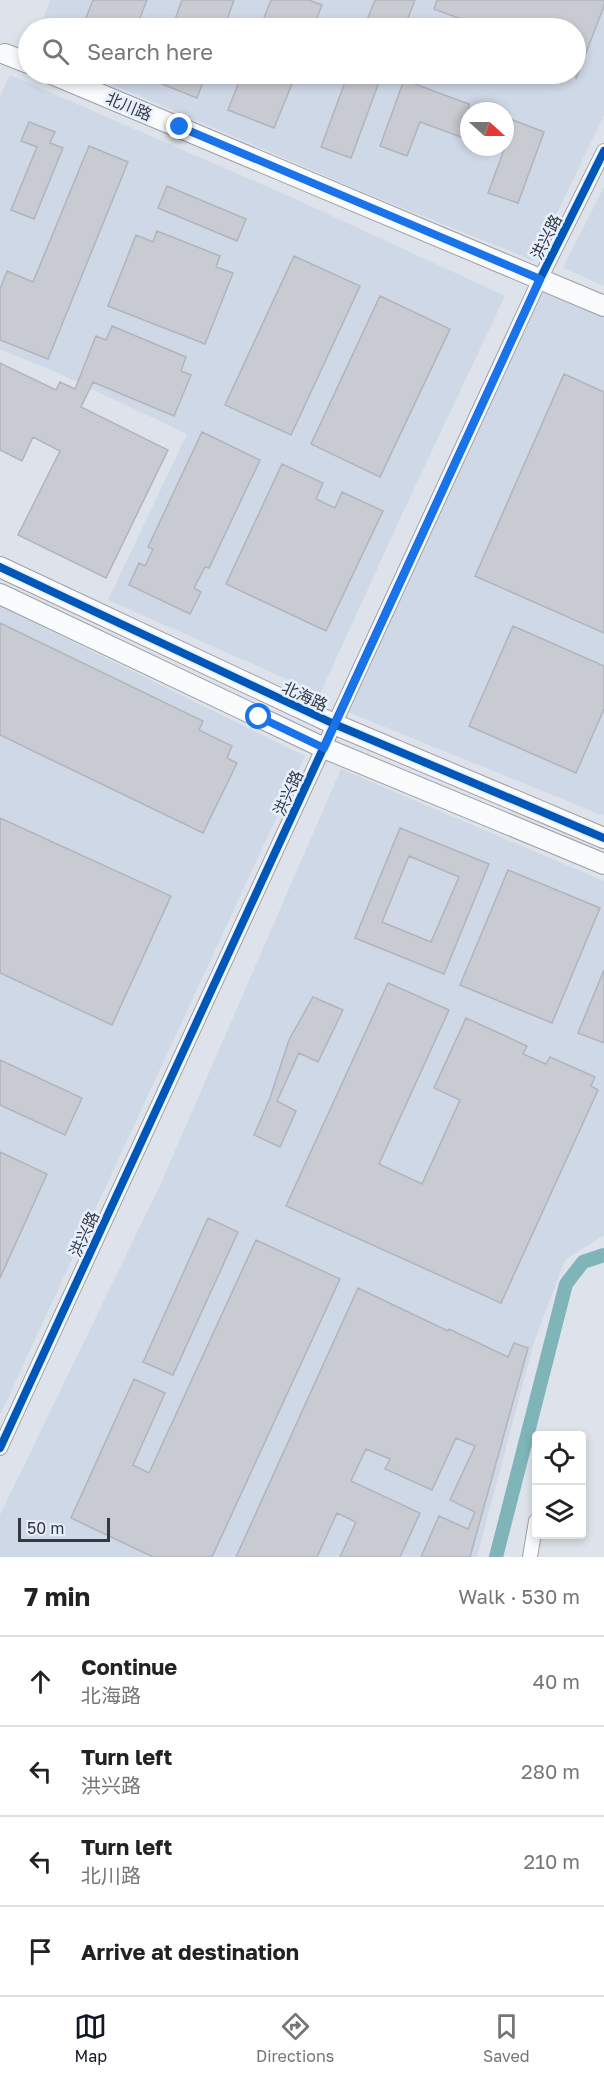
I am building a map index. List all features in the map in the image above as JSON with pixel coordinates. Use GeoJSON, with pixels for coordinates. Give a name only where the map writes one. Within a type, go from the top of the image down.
{"type":"FeatureCollection","features":[{"type":"Feature","properties":{"kind":"street"},"geometry":{"type":"LineString","coordinates":[[3,59],[18,61]]}},
{"type":"Feature","properties":{"kind":"street","name":"北川路"},"geometry":{"type":"LineString","coordinates":[[76,84],[604,306]]}},
{"type":"Feature","properties":{"kind":"street","name":"洪兴路"},"geometry":{"type":"LineString","coordinates":[[0,1448],[540,279],[604,151]]}},
{"type":"Feature","properties":{"kind":"street","name":"北海路"},"geometry":{"type":"LineString","coordinates":[[0,567],[334,724],[604,838]]}},
{"type":"Feature","properties":{"kind":"street"},"geometry":{"type":"LineString","coordinates":[[0,594],[324,748],[604,864]]}},
{"type":"Feature","properties":{"kind":"street"},"geometry":{"type":"LineString","coordinates":[[530,1557],[534,1539]]}},
{"type":"Feature","properties":{"kind":"shaded area"},"geometry":{"type":"Polygon","coordinates":[[[50,0],[604,0],[604,115],[534,261],[356,189],[111,84],[586,84],[586,18],[44,18],[50,0]]]}},
{"type":"Feature","properties":{"kind":"shaded area"},"geometry":{"type":"Polygon","coordinates":[[[10,75],[18,78],[18,84],[31,84],[291,197],[505,296],[320,694],[108,600],[187,434],[56,372],[0,349],[0,96],[10,75]]]}},
{"type":"Feature","properties":{"kind":"shaded area"},"geometry":{"type":"Polygon","coordinates":[[[604,187],[604,286],[563,268],[604,187]]]}},
{"type":"Feature","properties":{"kind":"shaded area"},"geometry":{"type":"Polygon","coordinates":[[[541,290],[604,315],[604,816],[348,712],[541,290]]]}},
{"type":"Feature","properties":{"kind":"shaded area"},"geometry":{"type":"Polygon","coordinates":[[[0,606],[305,756],[0,1415],[0,606]]]}},
{"type":"Feature","properties":{"kind":"shaded area"},"geometry":{"type":"Polygon","coordinates":[[[341,769],[604,881],[604,1235],[565,1260],[534,1342],[477,1557],[0,1557],[0,1515],[161,1183],[341,769]]]}},
{"type":"Feature","properties":{"kind":"building"},"geometry":{"type":"Polygon","coordinates":[[[93,0],[147,0],[140,18],[86,18],[93,0]]]}},
{"type":"Feature","properties":{"kind":"building"},"geometry":{"type":"Polygon","coordinates":[[[182,0],[234,0],[228,18],[176,18],[182,0]]]}},
{"type":"Feature","properties":{"kind":"building"},"geometry":{"type":"Polygon","coordinates":[[[271,0],[309,0],[322,5],[317,18],[264,18],[271,0]]]}},
{"type":"Feature","properties":{"kind":"building"},"geometry":{"type":"Polygon","coordinates":[[[375,0],[415,0],[408,18],[368,18],[375,0]]]}},
{"type":"Feature","properties":{"kind":"building"},"geometry":{"type":"Polygon","coordinates":[[[437,0],[604,0],[604,6],[586,53],[586,18],[458,18],[434,9],[437,0]]]}},
{"type":"Feature","properties":{"kind":"building"},"geometry":{"type":"Polygon","coordinates":[[[162,84],[202,84],[197,98],[162,84]]]}},
{"type":"Feature","properties":{"kind":"building"},"geometry":{"type":"Polygon","coordinates":[[[238,84],[292,84],[274,128],[228,110],[238,84]]]}},
{"type":"Feature","properties":{"kind":"building"},"geometry":{"type":"Polygon","coordinates":[[[344,84],[378,84],[351,158],[321,147],[344,84]]]}},
{"type":"Feature","properties":{"kind":"building"},"geometry":{"type":"Polygon","coordinates":[[[403,84],[415,84],[464,102],[460,102],[460,137],[420,122],[407,156],[380,146],[403,84]]]}},
{"type":"Feature","properties":{"kind":"building"},"geometry":{"type":"Polygon","coordinates":[[[514,120],[544,132],[518,203],[488,193],[502,156],[514,156],[514,120]]]}},
{"type":"Feature","properties":{"kind":"building"},"geometry":{"type":"Polygon","coordinates":[[[29,122],[55,132],[50,143],[63,148],[34,219],[11,210],[37,147],[21,141],[29,122]]]}},
{"type":"Feature","properties":{"kind":"building"},"geometry":{"type":"Polygon","coordinates":[[[89,146],[128,162],[48,359],[0,340],[0,289],[7,271],[33,282],[89,146]]]}},
{"type":"Feature","properties":{"kind":"building"},"geometry":{"type":"Polygon","coordinates":[[[167,186],[246,219],[237,241],[158,208],[167,186]]]}},
{"type":"Feature","properties":{"kind":"building"},"geometry":{"type":"Polygon","coordinates":[[[157,231],[220,256],[216,267],[233,273],[205,344],[108,306],[136,235],[153,242],[157,231]]]}},
{"type":"Feature","properties":{"kind":"building"},"geometry":{"type":"Polygon","coordinates":[[[294,256],[360,286],[291,435],[225,405],[294,256]]]}},
{"type":"Feature","properties":{"kind":"building"},"geometry":{"type":"Polygon","coordinates":[[[380,296],[450,329],[380,477],[311,444],[380,296]]]}},
{"type":"Feature","properties":{"kind":"building"},"geometry":{"type":"Polygon","coordinates":[[[112,326],[186,357],[181,371],[191,375],[174,416],[93,382],[81,407],[168,450],[106,578],[18,535],[60,451],[33,437],[22,461],[0,450],[0,363],[56,390],[60,382],[75,389],[96,336],[106,340],[112,326]]]}},
{"type":"Feature","properties":{"kind":"building"},"geometry":{"type":"Polygon","coordinates":[[[564,374],[604,392],[604,633],[475,576],[564,374]]]}},
{"type":"Feature","properties":{"kind":"building"},"geometry":{"type":"Polygon","coordinates":[[[202,432],[260,460],[209,568],[205,567],[194,588],[201,592],[190,614],[129,585],[139,563],[145,566],[153,549],[148,547],[202,432]]]}},
{"type":"Feature","properties":{"kind":"building"},"geometry":{"type":"Polygon","coordinates":[[[282,464],[323,483],[316,499],[335,508],[342,492],[383,511],[326,631],[226,584],[282,464]]]}},
{"type":"Feature","properties":{"kind":"building"},"geometry":{"type":"Polygon","coordinates":[[[0,623],[203,721],[199,730],[232,746],[227,758],[237,763],[203,833],[0,735],[0,623]]]}},
{"type":"Feature","properties":{"kind":"building"},"geometry":{"type":"Polygon","coordinates":[[[513,626],[604,666],[604,709],[576,773],[469,726],[513,626]]]}},
{"type":"Feature","properties":{"kind":"building"},"geometry":{"type":"Polygon","coordinates":[[[0,818],[171,896],[112,1025],[0,973],[0,818]]]}},
{"type":"Feature","properties":{"kind":"building"},"geometry":{"type":"Polygon","coordinates":[[[400,828],[489,864],[444,974],[355,938],[400,828]],[[409,856],[382,922],[431,942],[459,877],[409,856]]]}},
{"type":"Feature","properties":{"kind":"building"},"geometry":{"type":"Polygon","coordinates":[[[508,870],[600,908],[552,1023],[460,985],[508,870]]]}},
{"type":"Feature","properties":{"kind":"building"},"geometry":{"type":"Polygon","coordinates":[[[604,970],[604,1043],[578,1033],[604,970]]]}},
{"type":"Feature","properties":{"kind":"building"},"geometry":{"type":"Polygon","coordinates":[[[388,983],[449,1010],[379,1164],[422,1184],[460,1100],[434,1088],[466,1018],[527,1046],[523,1054],[546,1064],[550,1057],[595,1077],[591,1086],[598,1090],[501,1303],[286,1206],[388,983]]]}},
{"type":"Feature","properties":{"kind":"building"},"geometry":{"type":"Polygon","coordinates":[[[313,997],[343,1010],[318,1062],[299,1053],[277,1101],[296,1111],[280,1147],[254,1135],[270,1098],[289,1040],[313,997]]]}},
{"type":"Feature","properties":{"kind":"building"},"geometry":{"type":"Polygon","coordinates":[[[0,1060],[82,1098],[65,1135],[0,1105],[0,1060]]]}},
{"type":"Feature","properties":{"kind":"building"},"geometry":{"type":"Polygon","coordinates":[[[0,1152],[47,1174],[0,1278],[0,1152]]]}},
{"type":"Feature","properties":{"kind":"building"},"geometry":{"type":"Polygon","coordinates":[[[208,1218],[238,1232],[173,1375],[143,1362],[208,1218]]]}},
{"type":"Feature","properties":{"kind":"building"},"geometry":{"type":"Polygon","coordinates":[[[256,1240],[340,1279],[212,1557],[153,1557],[71,1518],[134,1379],[165,1393],[133,1465],[149,1473],[256,1240]]]}},
{"type":"Feature","properties":{"kind":"building"},"geometry":{"type":"Polygon","coordinates":[[[358,1288],[508,1357],[514,1343],[528,1348],[470,1557],[421,1557],[439,1516],[468,1529],[475,1512],[450,1500],[475,1446],[456,1438],[432,1490],[385,1469],[390,1459],[366,1449],[351,1481],[420,1513],[400,1557],[340,1557],[356,1522],[337,1513],[317,1557],[236,1557],[358,1288]]]}},
{"type":"Feature","properties":{"kind":"waterway"},"geometry":{"type":"LineString","coordinates":[[496,1557],[566,1284],[583,1262],[604,1255]]}},
{"type":"Feature","properties":{"kind":"cycle path"},"geometry":{"type":"LineString","coordinates":[[0,1448],[540,279],[604,151]]}},
{"type":"Feature","properties":{"kind":"cycle path"},"geometry":{"type":"LineString","coordinates":[[0,567],[334,724],[604,838]]}},
{"type":"Feature","properties":{"kind":"route"},"geometry":{"type":"LineString","coordinates":[[180,127],[540,279],[324,748],[259,717]]}}]}
